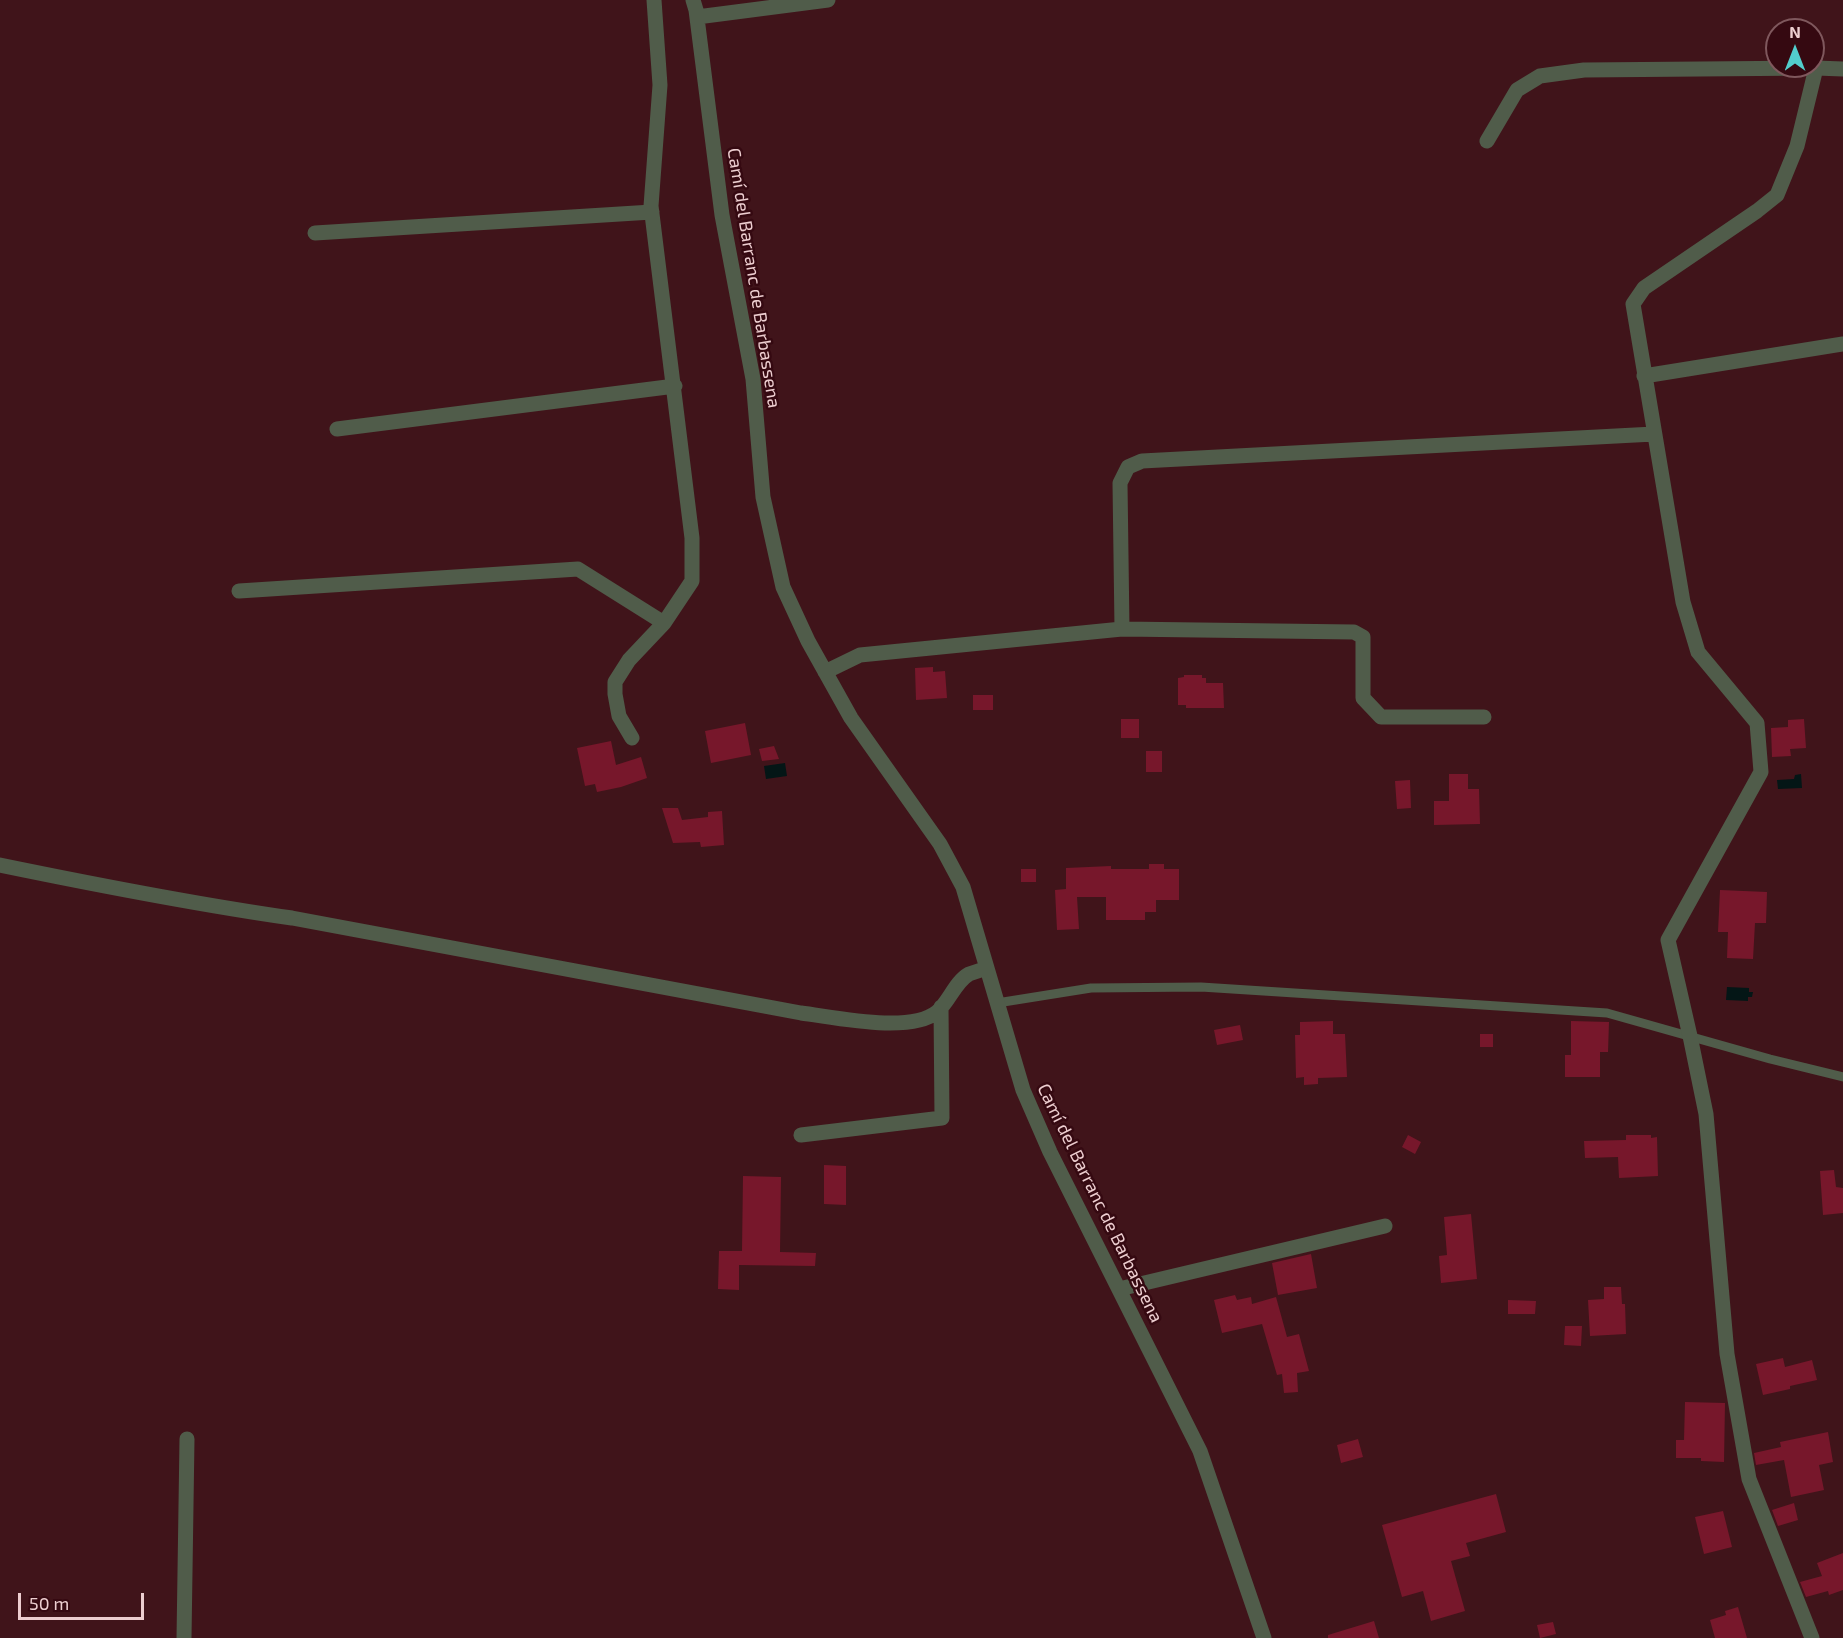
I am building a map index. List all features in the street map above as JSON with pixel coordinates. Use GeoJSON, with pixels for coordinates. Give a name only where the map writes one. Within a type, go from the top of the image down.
{"type":"FeatureCollection","features":[{"type":"Feature","properties":{"kind":"street"},"geometry":{"type":"LineString","coordinates":[[632,738],[619,716],[615,682],[628,660],[664,623],[692,581],[692,538],[652,212],[660,85],[654,0]]}},
{"type":"Feature","properties":{"kind":"street","name":"Camí del Barranc de Barbassena"},"geometry":{"type":"LineString","coordinates":[[693,0],[722,215],[753,379],[763,497],[783,587],[808,641],[851,718],[940,844],[963,887],[1023,1090],[1050,1152],[1200,1451],[1264,1638]]}},
{"type":"Feature","properties":{"kind":"street"},"geometry":{"type":"LineString","coordinates":[[697,17],[828,0]]}},
{"type":"Feature","properties":{"kind":"street"},"geometry":{"type":"LineString","coordinates":[[1487,141],[1517,90],[1540,76],[1584,70],[1765,68]]}},
{"type":"Feature","properties":{"kind":"street"},"geometry":{"type":"LineString","coordinates":[[1825,68],[1843,69]]}},
{"type":"Feature","properties":{"kind":"street"},"geometry":{"type":"LineString","coordinates":[[1812,1638],[1749,1479],[1727,1354],[1706,1114],[1668,940],[1761,772],[1757,723],[1698,652],[1683,602],[1633,304],[1644,288],[1777,195],[1797,146],[1814,78]]}},
{"type":"Feature","properties":{"kind":"street"},"geometry":{"type":"LineString","coordinates":[[315,233],[652,212]]}},
{"type":"Feature","properties":{"kind":"street"},"geometry":{"type":"LineString","coordinates":[[1644,376],[1843,344]]}},
{"type":"Feature","properties":{"kind":"street"},"geometry":{"type":"LineString","coordinates":[[337,429],[675,386]]}},
{"type":"Feature","properties":{"kind":"street"},"geometry":{"type":"LineString","coordinates":[[1122,629],[1120,483],[1128,467],[1142,461],[1654,434]]}},
{"type":"Feature","properties":{"kind":"street"},"geometry":{"type":"LineString","coordinates":[[239,591],[578,569],[664,623]]}},
{"type":"Feature","properties":{"kind":"street"},"geometry":{"type":"LineString","coordinates":[[825,672],[860,654],[1122,629],[1354,632],[1364,637],[1364,698],[1381,717],[1484,717]]}},
{"type":"Feature","properties":{"kind":"street"},"geometry":{"type":"LineString","coordinates":[[0,865],[144,895],[292,918],[801,1013],[899,1024],[922,1020],[937,1012],[967,975],[987,968]]}},
{"type":"Feature","properties":{"kind":"street"},"geometry":{"type":"LineString","coordinates":[[801,1135],[942,1118],[941,1007]]}},
{"type":"Feature","properties":{"kind":"street"},"geometry":{"type":"LineString","coordinates":[[1119,1289],[1385,1226]]}},
{"type":"Feature","properties":{"kind":"street"},"geometry":{"type":"LineString","coordinates":[[184,1638],[187,1439]]}},
{"type":"Feature","properties":{"kind":"lane"},"geometry":{"type":"LineString","coordinates":[[997,1003],[1091,988],[1201,987],[1607,1012],[1770,1059],[1843,1077]]}},
{"type":"Feature","properties":{"kind":"shaded area"},"geometry":{"type":"Polygon","coordinates":[[[785,763],[787,776],[766,779],[764,766],[785,763]]]}},
{"type":"Feature","properties":{"kind":"shaded area"},"geometry":{"type":"Polygon","coordinates":[[[1801,774],[1802,788],[1778,789],[1777,780],[1794,779],[1795,775],[1801,774]]]}},
{"type":"Feature","properties":{"kind":"shaded area"},"geometry":{"type":"Polygon","coordinates":[[[1727,987],[1749,988],[1749,992],[1753,992],[1752,997],[1748,997],[1748,1001],[1726,1000],[1727,987]]]}},
{"type":"Feature","properties":{"kind":"building"},"geometry":{"type":"Polygon","coordinates":[[[933,667],[933,672],[945,671],[947,698],[916,700],[915,668],[933,667]]]}},
{"type":"Feature","properties":{"kind":"building"},"geometry":{"type":"Polygon","coordinates":[[[1184,675],[1202,675],[1202,678],[1206,678],[1206,683],[1223,683],[1224,708],[1186,708],[1186,705],[1178,705],[1178,678],[1184,675]]]}},
{"type":"Feature","properties":{"kind":"building"},"geometry":{"type":"Polygon","coordinates":[[[973,695],[993,695],[993,710],[973,710],[973,695]]]}},
{"type":"Feature","properties":{"kind":"building"},"geometry":{"type":"Polygon","coordinates":[[[1121,719],[1139,719],[1139,738],[1121,738],[1121,719]]]}},
{"type":"Feature","properties":{"kind":"building"},"geometry":{"type":"Polygon","coordinates":[[[1804,719],[1806,748],[1790,749],[1791,756],[1772,757],[1771,728],[1788,727],[1788,720],[1804,719]]]}},
{"type":"Feature","properties":{"kind":"building"},"geometry":{"type":"Polygon","coordinates":[[[745,723],[751,755],[711,763],[705,731],[745,723]]]}},
{"type":"Feature","properties":{"kind":"building"},"geometry":{"type":"Polygon","coordinates":[[[611,741],[616,765],[641,757],[647,778],[597,792],[595,784],[585,786],[577,748],[611,741]]]}},
{"type":"Feature","properties":{"kind":"building"},"geometry":{"type":"Polygon","coordinates":[[[774,746],[779,759],[762,761],[759,749],[774,746]]]}},
{"type":"Feature","properties":{"kind":"building"},"geometry":{"type":"Polygon","coordinates":[[[1146,751],[1162,751],[1162,772],[1146,772],[1146,751]]]}},
{"type":"Feature","properties":{"kind":"building"},"geometry":{"type":"Polygon","coordinates":[[[1449,774],[1468,774],[1468,789],[1479,789],[1480,824],[1434,825],[1434,801],[1449,801],[1449,774]]]}},
{"type":"Feature","properties":{"kind":"building"},"geometry":{"type":"Polygon","coordinates":[[[1410,780],[1411,808],[1397,809],[1395,781],[1410,780]]]}},
{"type":"Feature","properties":{"kind":"building"},"geometry":{"type":"Polygon","coordinates":[[[662,808],[678,808],[682,820],[708,817],[708,812],[722,811],[724,845],[701,847],[700,842],[673,843],[662,808]]]}},
{"type":"Feature","properties":{"kind":"building"},"geometry":{"type":"Polygon","coordinates":[[[1149,864],[1164,864],[1164,869],[1179,869],[1179,900],[1156,900],[1156,912],[1145,912],[1145,920],[1106,920],[1106,897],[1077,897],[1079,929],[1057,930],[1055,890],[1066,889],[1066,868],[1111,866],[1111,869],[1149,869],[1149,864]]]}},
{"type":"Feature","properties":{"kind":"building"},"geometry":{"type":"Polygon","coordinates":[[[1021,869],[1036,869],[1036,882],[1021,882],[1021,869]]]}},
{"type":"Feature","properties":{"kind":"building"},"geometry":{"type":"Polygon","coordinates":[[[1720,890],[1767,892],[1766,923],[1755,923],[1753,959],[1727,958],[1728,932],[1718,932],[1720,890]]]}},
{"type":"Feature","properties":{"kind":"building"},"geometry":{"type":"Polygon","coordinates":[[[1333,1021],[1333,1034],[1345,1034],[1347,1077],[1318,1078],[1318,1084],[1304,1085],[1304,1077],[1296,1078],[1295,1035],[1300,1035],[1300,1022],[1333,1021]]]}},
{"type":"Feature","properties":{"kind":"building"},"geometry":{"type":"Polygon","coordinates":[[[1571,1021],[1609,1022],[1608,1052],[1600,1052],[1600,1077],[1565,1077],[1565,1055],[1571,1055],[1571,1021]]]}},
{"type":"Feature","properties":{"kind":"building"},"geometry":{"type":"Polygon","coordinates":[[[1240,1025],[1243,1040],[1217,1045],[1214,1030],[1240,1025]]]}},
{"type":"Feature","properties":{"kind":"building"},"geometry":{"type":"Polygon","coordinates":[[[1480,1034],[1493,1034],[1493,1047],[1480,1047],[1480,1034]]]}},
{"type":"Feature","properties":{"kind":"building"},"geometry":{"type":"Polygon","coordinates":[[[1408,1135],[1421,1142],[1415,1154],[1402,1147],[1408,1135]]]}},
{"type":"Feature","properties":{"kind":"building"},"geometry":{"type":"Polygon","coordinates":[[[1626,1135],[1657,1137],[1658,1176],[1619,1178],[1618,1157],[1585,1158],[1584,1141],[1626,1140],[1626,1135]]]}},
{"type":"Feature","properties":{"kind":"building"},"geometry":{"type":"Polygon","coordinates":[[[824,1165],[846,1166],[846,1205],[824,1204],[824,1165]]]}},
{"type":"Feature","properties":{"kind":"building"},"geometry":{"type":"Polygon","coordinates":[[[1834,1170],[1836,1187],[1843,1188],[1843,1213],[1823,1215],[1820,1171],[1834,1170]]]}},
{"type":"Feature","properties":{"kind":"building"},"geometry":{"type":"Polygon","coordinates":[[[743,1176],[781,1177],[780,1252],[816,1253],[815,1266],[739,1265],[739,1290],[718,1289],[719,1251],[742,1251],[743,1176]]]}},
{"type":"Feature","properties":{"kind":"building"},"geometry":{"type":"Polygon","coordinates":[[[1471,1214],[1477,1279],[1441,1283],[1439,1256],[1447,1255],[1444,1217],[1471,1214]]]}},
{"type":"Feature","properties":{"kind":"building"},"geometry":{"type":"Polygon","coordinates":[[[1311,1254],[1317,1288],[1278,1295],[1272,1263],[1311,1254]]]}},
{"type":"Feature","properties":{"kind":"building"},"geometry":{"type":"Polygon","coordinates":[[[1604,1287],[1621,1287],[1622,1304],[1625,1304],[1626,1334],[1590,1336],[1588,1300],[1604,1299],[1604,1287]]]}},
{"type":"Feature","properties":{"kind":"building"},"geometry":{"type":"Polygon","coordinates":[[[1235,1295],[1237,1300],[1251,1297],[1252,1304],[1276,1297],[1287,1337],[1299,1334],[1309,1371],[1297,1373],[1298,1392],[1284,1393],[1282,1374],[1277,1375],[1262,1324],[1222,1333],[1214,1300],[1235,1295]]]}},
{"type":"Feature","properties":{"kind":"building"},"geometry":{"type":"Polygon","coordinates":[[[1508,1300],[1536,1301],[1535,1314],[1508,1314],[1508,1300]]]}},
{"type":"Feature","properties":{"kind":"building"},"geometry":{"type":"Polygon","coordinates":[[[1565,1326],[1582,1326],[1581,1346],[1564,1345],[1565,1326]]]}},
{"type":"Feature","properties":{"kind":"building"},"geometry":{"type":"Polygon","coordinates":[[[1783,1358],[1785,1367],[1812,1360],[1817,1380],[1763,1395],[1756,1364],[1783,1358]]]}},
{"type":"Feature","properties":{"kind":"building"},"geometry":{"type":"Polygon","coordinates":[[[1685,1402],[1725,1403],[1724,1462],[1701,1461],[1701,1458],[1676,1458],[1676,1440],[1684,1440],[1685,1402]]]}},
{"type":"Feature","properties":{"kind":"building"},"geometry":{"type":"Polygon","coordinates":[[[1828,1432],[1833,1462],[1819,1465],[1824,1490],[1791,1497],[1784,1460],[1756,1465],[1754,1453],[1781,1447],[1780,1442],[1828,1432]]]}},
{"type":"Feature","properties":{"kind":"building"},"geometry":{"type":"Polygon","coordinates":[[[1358,1439],[1363,1457],[1341,1463],[1337,1445],[1358,1439]]]}},
{"type":"Feature","properties":{"kind":"building"},"geometry":{"type":"Polygon","coordinates":[[[1496,1494],[1506,1532],[1466,1543],[1470,1556],[1451,1561],[1465,1611],[1431,1621],[1423,1591],[1402,1597],[1382,1525],[1496,1494]]]}},
{"type":"Feature","properties":{"kind":"building"},"geometry":{"type":"Polygon","coordinates":[[[1794,1503],[1798,1520],[1778,1526],[1772,1510],[1794,1503]]]}},
{"type":"Feature","properties":{"kind":"building"},"geometry":{"type":"Polygon","coordinates":[[[1723,1511],[1732,1547],[1704,1554],[1695,1517],[1723,1511]]]}},
{"type":"Feature","properties":{"kind":"building"},"geometry":{"type":"Polygon","coordinates":[[[1843,1553],[1843,1590],[1829,1595],[1828,1591],[1806,1597],[1800,1582],[1822,1576],[1817,1563],[1843,1553]]]}},
{"type":"Feature","properties":{"kind":"building"},"geometry":{"type":"Polygon","coordinates":[[[1738,1607],[1747,1638],[1715,1638],[1710,1620],[1726,1615],[1725,1611],[1738,1607]]]}},
{"type":"Feature","properties":{"kind":"building"},"geometry":{"type":"Polygon","coordinates":[[[1374,1621],[1379,1638],[1328,1638],[1328,1635],[1374,1621]]]}},
{"type":"Feature","properties":{"kind":"building"},"geometry":{"type":"Polygon","coordinates":[[[1553,1622],[1556,1634],[1540,1638],[1537,1625],[1553,1622]]]}}]}
